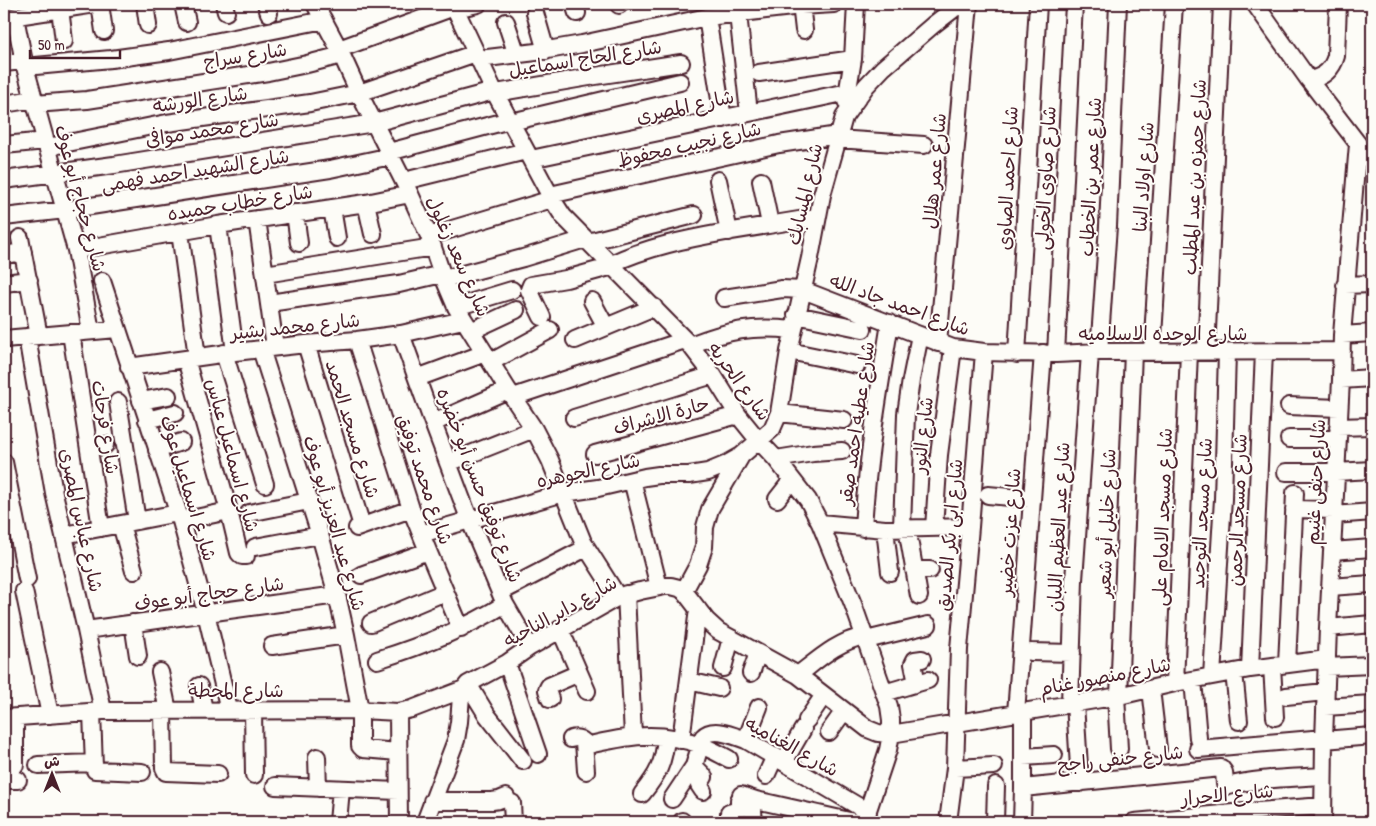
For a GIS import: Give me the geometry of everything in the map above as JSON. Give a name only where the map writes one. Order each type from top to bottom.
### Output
[{"type":"street","points":[[10,18],[96,4]]},
{"type":"street","points":[[100,4],[104,31]]},
{"type":"street","points":[[145,4],[148,25]]},
{"type":"street","points":[[183,4],[186,22]]},
{"type":"street","name":"شارع سعد زغلول","points":[[315,4],[407,187],[431,241],[443,277],[463,319],[534,429],[550,460],[574,523],[586,548],[622,596]]},
{"type":"street","name":"شارع سراج","points":[[4,104],[88,100],[268,72],[307,64],[454,7],[478,4]]},
{"type":"street","name":"شارع الورشه","points":[[4,145],[47,144],[168,123],[310,103],[359,92],[478,56],[517,54],[582,44],[708,17],[738,14],[776,6],[834,4]]},
{"type":"street","points":[[844,117],[853,59],[856,4]]},
{"type":"street","name":"شارع احمد الصاوى","points":[[1017,354],[1038,4]]},
{"type":"street","name":"شارع صاوى الخولى","points":[[1049,354],[1074,4]]},
{"type":"street","name":"شارع عمر بن الخطاب","points":[[1094,352],[1108,226],[1118,4]]},
{"type":"street","name":"شارع اولاد البنا","points":[[1152,352],[1174,4]]},
{"type":"street","name":"شارع حمزه بن عبد المطلب","points":[[1197,352],[1222,4]]},
{"type":"street","points":[[1255,4],[1309,80],[1372,162]]},
{"type":"street","points":[[1309,80],[1324,75],[1334,63],[1336,56],[1338,4]]},
{"type":"street","points":[[801,5],[804,30]]},
{"type":"street","name":"شارع المسابك","points":[[759,441],[772,429],[779,414],[794,323],[803,290],[822,194],[844,117],[866,86],[883,68],[958,5]]},
{"type":"street","name":"شارع عمر هلال","points":[[946,345],[958,5]]},
{"type":"street","name":"شارع الحريه","points":[[454,7],[510,121],[563,216],[687,342],[713,375],[738,416],[776,459],[808,500],[820,523],[853,604],[889,706],[891,734],[888,750],[866,817]]},
{"type":"street","points":[[60,9],[64,41]]},
{"type":"street","points":[[536,13],[546,50]]},
{"type":"street","points":[[738,14],[749,113]]},
{"type":"street","points":[[708,17],[723,119]]},
{"type":"street","name":"شارع حجاج أبو عوف","points":[[10,18],[56,173],[76,250],[91,331]]},
{"type":"street","points":[[4,63],[24,64],[111,59],[169,51],[324,20]]},
{"type":"street","points":[[506,22],[517,54]]},
{"type":"street","points":[[759,73],[853,59]]},
{"type":"street","name":"شارع الحاج اسماعيل","points":[[374,123],[495,92],[682,63]]},
{"type":"street","name":"شارع الشهيد احمد فهمى","points":[[4,217],[65,210],[330,169],[510,121],[680,82]]},
{"type":"street","name":"شارع المصرى","points":[[407,187],[529,155],[723,119],[848,92]]},
{"type":"street","name":"شارع محمد موافى","points":[[4,180],[374,123]]},
{"type":"street","points":[[838,137],[924,145]]},
{"type":"street","name":"شارع نجيب محفوظ","points":[[265,274],[431,241],[551,197],[779,144],[838,137]]},
{"type":"street","name":"شارع حنفى غنيم","points":[[1323,814],[1326,663],[1345,285],[1358,144]]},
{"type":"street","points":[[718,180],[729,232]]},
{"type":"street","points":[[761,181],[770,224]]},
{"type":"street","name":"شارع خطاب حميده","points":[[76,250],[218,225],[366,203],[407,187]]},
{"type":"street","points":[[366,203],[373,234]]},
{"type":"street","points":[[332,208],[337,238]]},
{"type":"street","points":[[295,213],[299,243]]},
{"type":"street","points":[[269,303],[443,277],[694,215]]},
{"type":"street","points":[[417,378],[488,357],[546,324],[529,290],[531,285],[566,279],[612,265],[624,258],[654,248],[679,242],[817,217]]},
{"type":"street","name":"شارع عبد العزيز أبو عوف","points":[[257,219],[269,303],[268,348],[346,635],[360,710],[360,747],[363,749],[398,752]]},
{"type":"street","points":[[218,225],[230,352],[265,484]]},
{"type":"street","name":"شارع اسماعيل عباس","points":[[180,232],[192,358],[238,553],[242,556],[250,551],[320,535]]},
{"type":"street","name":"شارع عباس المصرى","points":[[4,255],[21,245],[29,280],[33,336],[54,493],[86,630],[98,712],[94,764]]},
{"type":"street","points":[[4,283],[29,280]]},
{"type":"street","name":"شارع اسماعيل عوف","points":[[102,281],[179,517],[206,613],[230,710]]},
{"type":"street","points":[[1345,285],[1372,284]]},
{"type":"street","points":[[724,298],[782,289],[803,290]]},
{"type":"street","points":[[463,319],[512,290]]},
{"type":"street","name":"شارع احمد جاد الله","points":[[803,290],[946,345],[984,352]]},
{"type":"street","points":[[592,301],[606,327]]},
{"type":"street","points":[[575,340],[654,307]]},
{"type":"street","points":[[463,319],[516,310]]},
{"type":"street","name":"شارع محمد بشير","points":[[129,367],[230,352],[401,334],[463,319]]},
{"type":"street","points":[[433,423],[511,394],[714,335],[794,323],[863,329]]},
{"type":"street","name":"شارع عطيه احمد صقر","points":[[863,528],[872,434],[890,324]]},
{"type":"street","points":[[4,340],[117,329]]},
{"type":"street","name":"شارع فرحات","points":[[70,333],[101,528]]},
{"type":"street","name":"شارع توفيق حسن أبو خضره","points":[[401,334],[470,521],[503,598],[530,647]]},
{"type":"street","name":"شارع الوحده الاسلاميه","points":[[984,352],[1017,354],[1264,352],[1342,343],[1372,334]]},
{"type":"street","points":[[919,596],[922,570],[905,528],[906,414],[920,335]]},
{"type":"street","name":"شارع محمد توفيق","points":[[357,340],[412,509],[461,629]]},
{"type":"street","name":"شارع مسجد الحمد","points":[[306,344],[360,527],[412,509]]},
{"type":"street","name":"شارع النور","points":[[934,528],[946,345]]},
{"type":"street","points":[[789,351],[857,365]]},
{"type":"street","name":"شارع ابى بكر الصديق","points":[[948,822],[955,768],[959,649],[984,352]]},
{"type":"street","name":"شارع عبد العظيم اللبان","points":[[1072,704],[1074,580],[1094,352]]},
{"type":"street","name":"شارع خليل أبو شعير","points":[[1119,749],[1118,696],[1133,352]]},
{"type":"street","name":"شارع مسجد الامام على","points":[[1175,683],[1197,352]]},
{"type":"street","name":"شارع مسجد التوحيد","points":[[1212,676],[1223,499],[1227,352]]},
{"type":"street","name":"شارع مسجد الرحمن","points":[[1250,669],[1264,352]]},
{"type":"street","name":"شارع عزت خضير","points":[[1022,822],[1023,757],[1019,712],[1032,499],[1049,354]]},
{"type":"street","points":[[574,418],[713,375]]},
{"type":"street","points":[[1341,380],[1372,378]]},
{"type":"street","points":[[141,401],[168,396]]},
{"type":"street","points":[[118,402],[134,571]]},
{"type":"street","points":[[1289,406],[1340,408]]},
{"type":"street","points":[[147,420],[175,413]]},
{"type":"street","points":[[779,414],[844,420]]},
{"type":"street","name":"حارة الاشراف","points":[[595,454],[738,416]]},
{"type":"street","points":[[1289,439],[1338,433],[1372,426]]},
{"type":"street","points":[[448,463],[534,429]]},
{"type":"street","name":"شارع الجوهره","points":[[421,534],[564,493],[659,475],[689,475],[708,472],[741,456],[759,441]]},
{"type":"street","points":[[157,450],[181,442]]},
{"type":"street","points":[[89,449],[105,445]]},
{"type":"street","points":[[776,459],[813,453],[842,451]]},
{"type":"street","points":[[741,456],[710,509],[705,527],[704,547],[698,565],[684,591],[713,626],[798,675],[868,729],[878,733],[891,734]]},
{"type":"street","points":[[4,462],[50,716]]},
{"type":"street","points":[[1286,472],[1372,470]]},
{"type":"street","points":[[632,480],[659,587]]},
{"type":"street","points":[[777,499],[792,480]]},
{"type":"street","points":[[988,495],[1032,499]]},
{"type":"street","points":[[249,513],[310,501]]},
{"type":"street","points":[[1275,717],[1294,501],[1334,512],[1372,512]]},
{"type":"street","points":[[64,535],[129,522],[229,511]]},
{"type":"street","points":[[820,523],[884,529],[970,527]]},
{"type":"street","points":[[884,529],[890,572]]},
{"type":"street","points":[[377,660],[461,629],[503,598],[586,548]]},
{"type":"street","points":[[1332,551],[1372,548]]},
{"type":"street","points":[[362,574],[428,551]]},
{"type":"street","points":[[1330,587],[1372,584]]},
{"type":"street","name":"شارع داير الناحيه","points":[[466,686],[508,663],[560,629],[622,596],[671,586],[684,591]]},
{"type":"street","points":[[371,623],[445,592]]},
{"type":"street","name":"شارع حجاج أبو عوف","points":[[86,630],[336,595]]},
{"type":"street","points":[[622,596],[624,716],[633,736]]},
{"type":"street","points":[[642,794],[654,779],[661,766],[665,752],[674,739],[689,680],[698,610]]},
{"type":"street","points":[[133,623],[138,656]]},
{"type":"street","points":[[798,675],[836,646],[928,624]]},
{"type":"street","points":[[1328,628],[1372,624]]},
{"type":"street","points":[[560,629],[587,691]]},
{"type":"street","points":[[272,646],[346,635]]},
{"type":"street","points":[[723,668],[731,638]]},
{"type":"street","points":[[1030,652],[1072,653]]},
{"type":"street","points":[[751,673],[758,653]]},
{"type":"street","points":[[884,693],[922,681],[913,664],[916,660],[922,659]]},
{"type":"street","points":[[508,663],[538,754]]},
{"type":"street","name":"شارع منصور غنام","points":[[891,734],[1118,696],[1250,669],[1279,665],[1326,663],[1372,664]]},
{"type":"street","points":[[160,672],[165,711],[164,768],[166,772],[218,774]]},
{"type":"street","points":[[1234,672],[1239,721]]},
{"type":"street","points":[[550,699],[547,690],[549,686],[580,673]]},
{"type":"street","points":[[689,680],[719,688]]},
{"type":"street","points":[[1193,680],[1198,744],[1372,736]]},
{"type":"street","points":[[199,686],[204,710]]},
{"type":"street","points":[[425,822],[456,740],[461,696],[466,686],[514,756]]},
{"type":"street","name":"شارع المحطة","points":[[10,718],[98,712],[204,710],[360,710],[398,712],[421,706],[466,686]]},
{"type":"street","points":[[1151,689],[1158,749]]},
{"type":"street","points":[[766,776],[824,695]]},
{"type":"street","points":[[1286,696],[1372,704]]},
{"type":"street","points":[[1072,704],[1080,782]]},
{"type":"street","points":[[746,740],[759,707]]},
{"type":"street","points":[[253,710],[254,775]]},
{"type":"street","points":[[829,732],[844,711]]},
{"type":"street","points":[[398,712],[399,822]]},
{"type":"street","points":[[10,718],[12,775]]},
{"type":"street","name":"شارع الغناميه","points":[[701,745],[703,737],[711,732],[733,735],[746,740],[779,759],[866,817]]},
{"type":"street","points":[[586,770],[578,742],[633,736],[656,735],[701,745],[729,759]]},
{"type":"street","points":[[672,799],[694,766],[701,745]]},
{"type":"street","points":[[1023,757],[1054,755]]},
{"type":"street","points":[[317,757],[318,788]]},
{"type":"street","points":[[38,765],[94,764],[94,769],[97,771],[142,772]]},
{"type":"street","points":[[694,766],[704,777],[699,785],[704,791]]},
{"type":"street","points":[[955,768],[994,766]]},
{"type":"street","name":"شارع حنفى راجح","points":[[1023,788],[1221,768],[1224,772],[1225,784],[1227,786],[1274,779],[1323,776]]},
{"type":"street","points":[[275,786],[398,791]]},
{"type":"street","points":[[995,822],[996,786]]},
{"type":"street","points":[[338,822],[340,789]]},
{"type":"street","points":[[746,797],[754,822]]},
{"type":"street","points":[[729,814],[739,810],[739,800],[746,797],[793,816],[854,822]]},
{"type":"street","points":[[432,801],[492,802],[509,800],[513,822]]},
{"type":"street","name":"شارع الاحرار","points":[[1134,822],[1323,814]]}]
